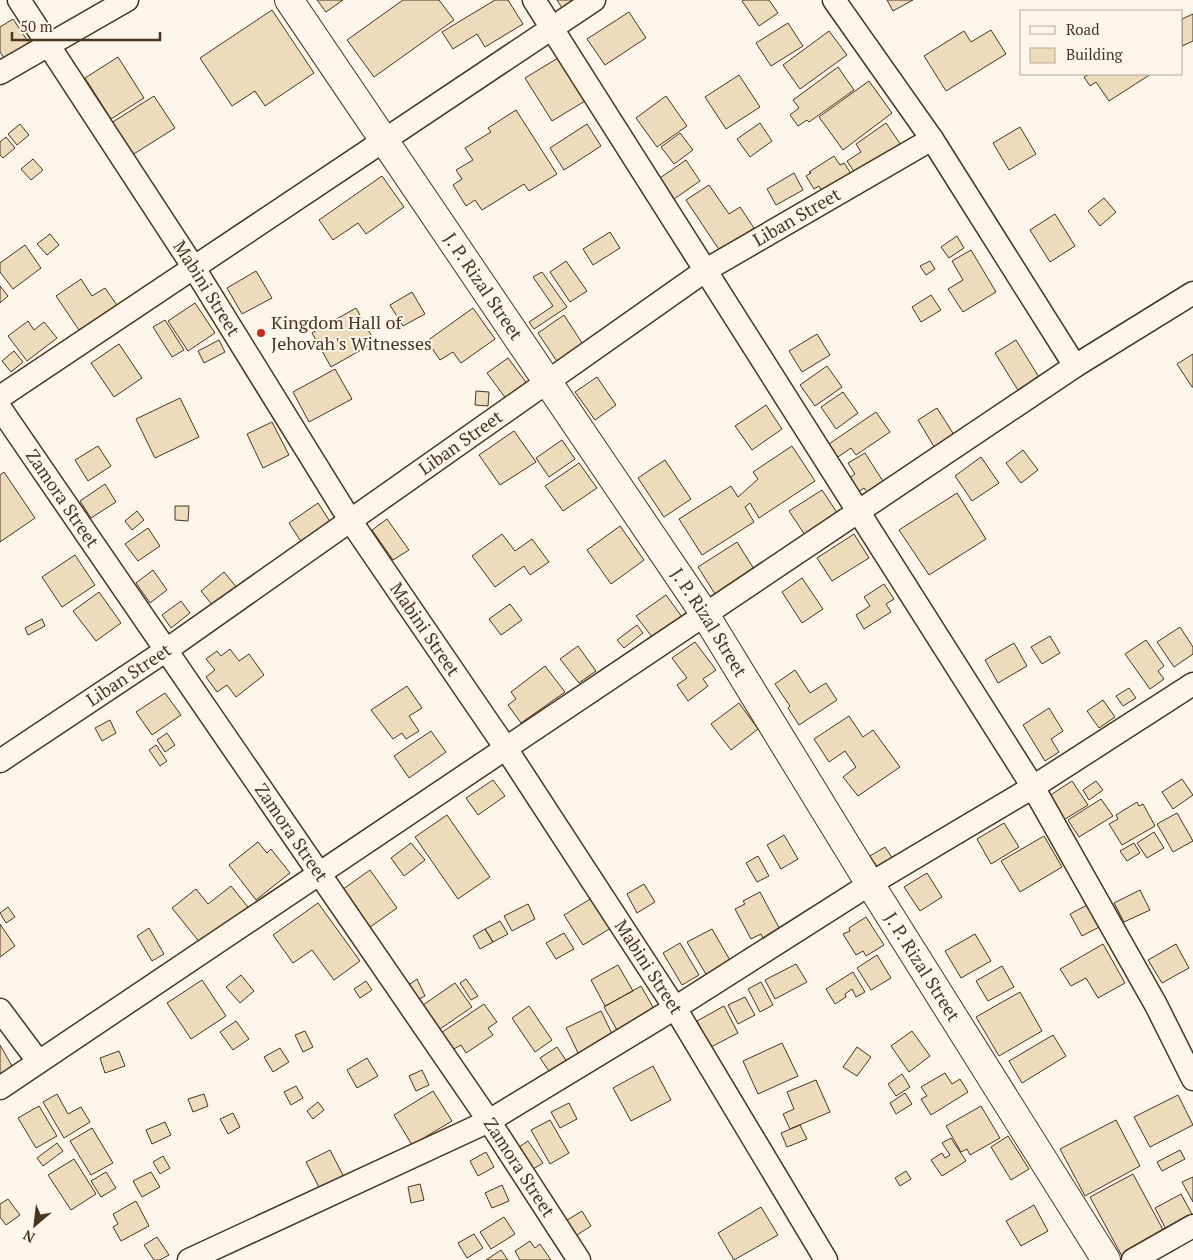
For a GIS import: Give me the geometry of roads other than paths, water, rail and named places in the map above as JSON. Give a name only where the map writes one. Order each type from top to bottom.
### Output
[{"type":"main road","name":"J. P. Rizal Street","points":[[289,0],[704,614],[870,884],[1106,1260]]},
{"type":"street","name":"Mabini Street","points":[[19,0],[194,268],[350,520],[505,747],[675,1008],[826,1260]]},
{"type":"street","points":[[0,73],[126,0]]},
{"type":"street","points":[[534,0],[1033,788],[1156,1006],[1193,1079]]},
{"type":"street","points":[[0,397],[385,142],[551,27],[594,0]]},
{"type":"street","points":[[834,0],[932,139],[1075,366]]},
{"type":"street","name":"Liban Street","points":[[0,761],[165,651],[706,270],[932,139]]},
{"type":"street","points":[[0,1088],[857,511],[1075,366],[1193,293]]},
{"type":"street","name":"Zamora Street","points":[[0,408],[165,651],[320,872],[489,1120],[579,1260]]},
{"type":"street","points":[[189,1260],[489,1120],[675,1008],[870,884],[1033,788],[1193,684]]},
{"type":"street","points":[[0,1010],[38,1061]]},
{"type":"street","points":[[1133,1260],[1193,1226]]},
{"type":"place","name":"Kingdom Hall of Jehovah's Witnesses","points":[[261,333]]}]
